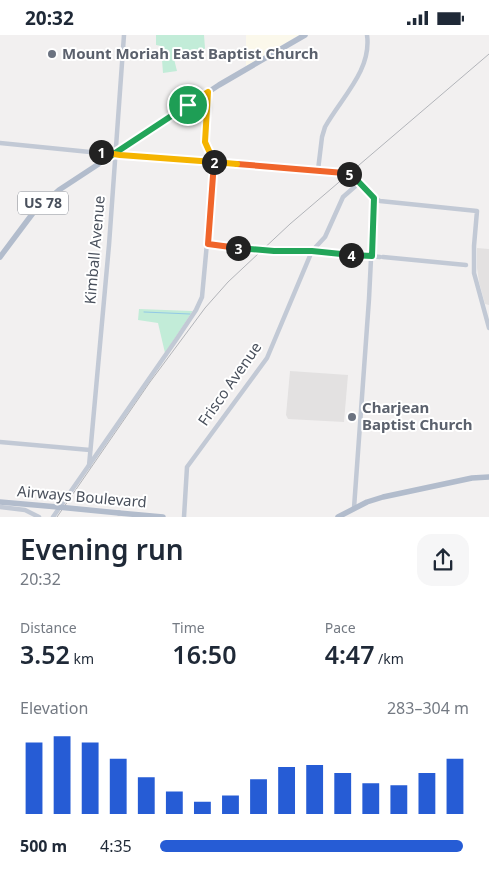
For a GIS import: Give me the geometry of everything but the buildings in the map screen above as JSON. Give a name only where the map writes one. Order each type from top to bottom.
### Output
[{"type":"main road","name":"US 78","points":[[0,257],[26,220],[44,202],[208,92],[305,35]]},
{"type":"main road","points":[[102,153],[103,161]]},
{"type":"main road","points":[[338,517],[354,508],[383,497],[472,478],[489,477]]},
{"type":"main road","name":"Airways Boulevard","points":[[0,502],[163,517]]},
{"type":"street","name":"Kimball Avenue","points":[[89,466],[124,35]]},
{"type":"street","points":[[318,171],[325,127],[364,63],[368,44],[367,35]]},
{"type":"street","points":[[53,517],[196,311],[202,297],[214,162],[205,142],[208,92]]},
{"type":"street","points":[[102,153],[111,151],[116,142]]},
{"type":"street","points":[[0,143],[348,174],[374,198],[384,202],[477,211],[474,265],[489,328]]},
{"type":"street","name":"Frisco Avenue","points":[[184,517],[187,467],[267,358],[312,251],[324,237],[343,197],[359,183]]},
{"type":"street","points":[[354,508],[372,256],[374,198]]},
{"type":"street","points":[[208,244],[270,251],[312,251],[466,265]]},
{"type":"street","points":[[0,442],[90,450]]},
{"type":"street","name":"Airways Boulevard","points":[[0,507],[25,510],[39,517]]},
{"type":"shaded area","points":[[246,35],[299,35],[246,66]]},
{"type":"shaded area","points":[[477,248],[489,249],[489,305],[485,304],[479,282]]},
{"type":"shaded area","points":[[290,371],[348,375],[344,422],[288,419],[286,415]]},
{"type":"green space","points":[[156,35],[204,35],[205,48],[201,55],[174,59],[177,71],[163,73],[161,46],[156,45]]},
{"type":"green space","points":[[139,309],[192,312],[165,353],[158,323],[138,320]]},
{"type":"waterway","points":[[144,312],[190,314]]},
{"type":"railway","points":[[57,517],[150,382],[205,308],[228,282],[290,224],[489,54]]},
{"type":"place","name":"Mount Moriah East Baptist Church","points":[[52,54]]},
{"type":"place","name":"Charjean Baptist Church","points":[[352,417]]},
{"type":"route","points":[[188,105],[115,154],[103,161],[104,157],[100,152],[115,154],[120,155],[214,162],[208,244],[270,251],[289,249],[372,256],[374,198],[369,195],[354,177],[344,173],[214,162],[206,148],[204,137],[208,92],[188,105]]}]
